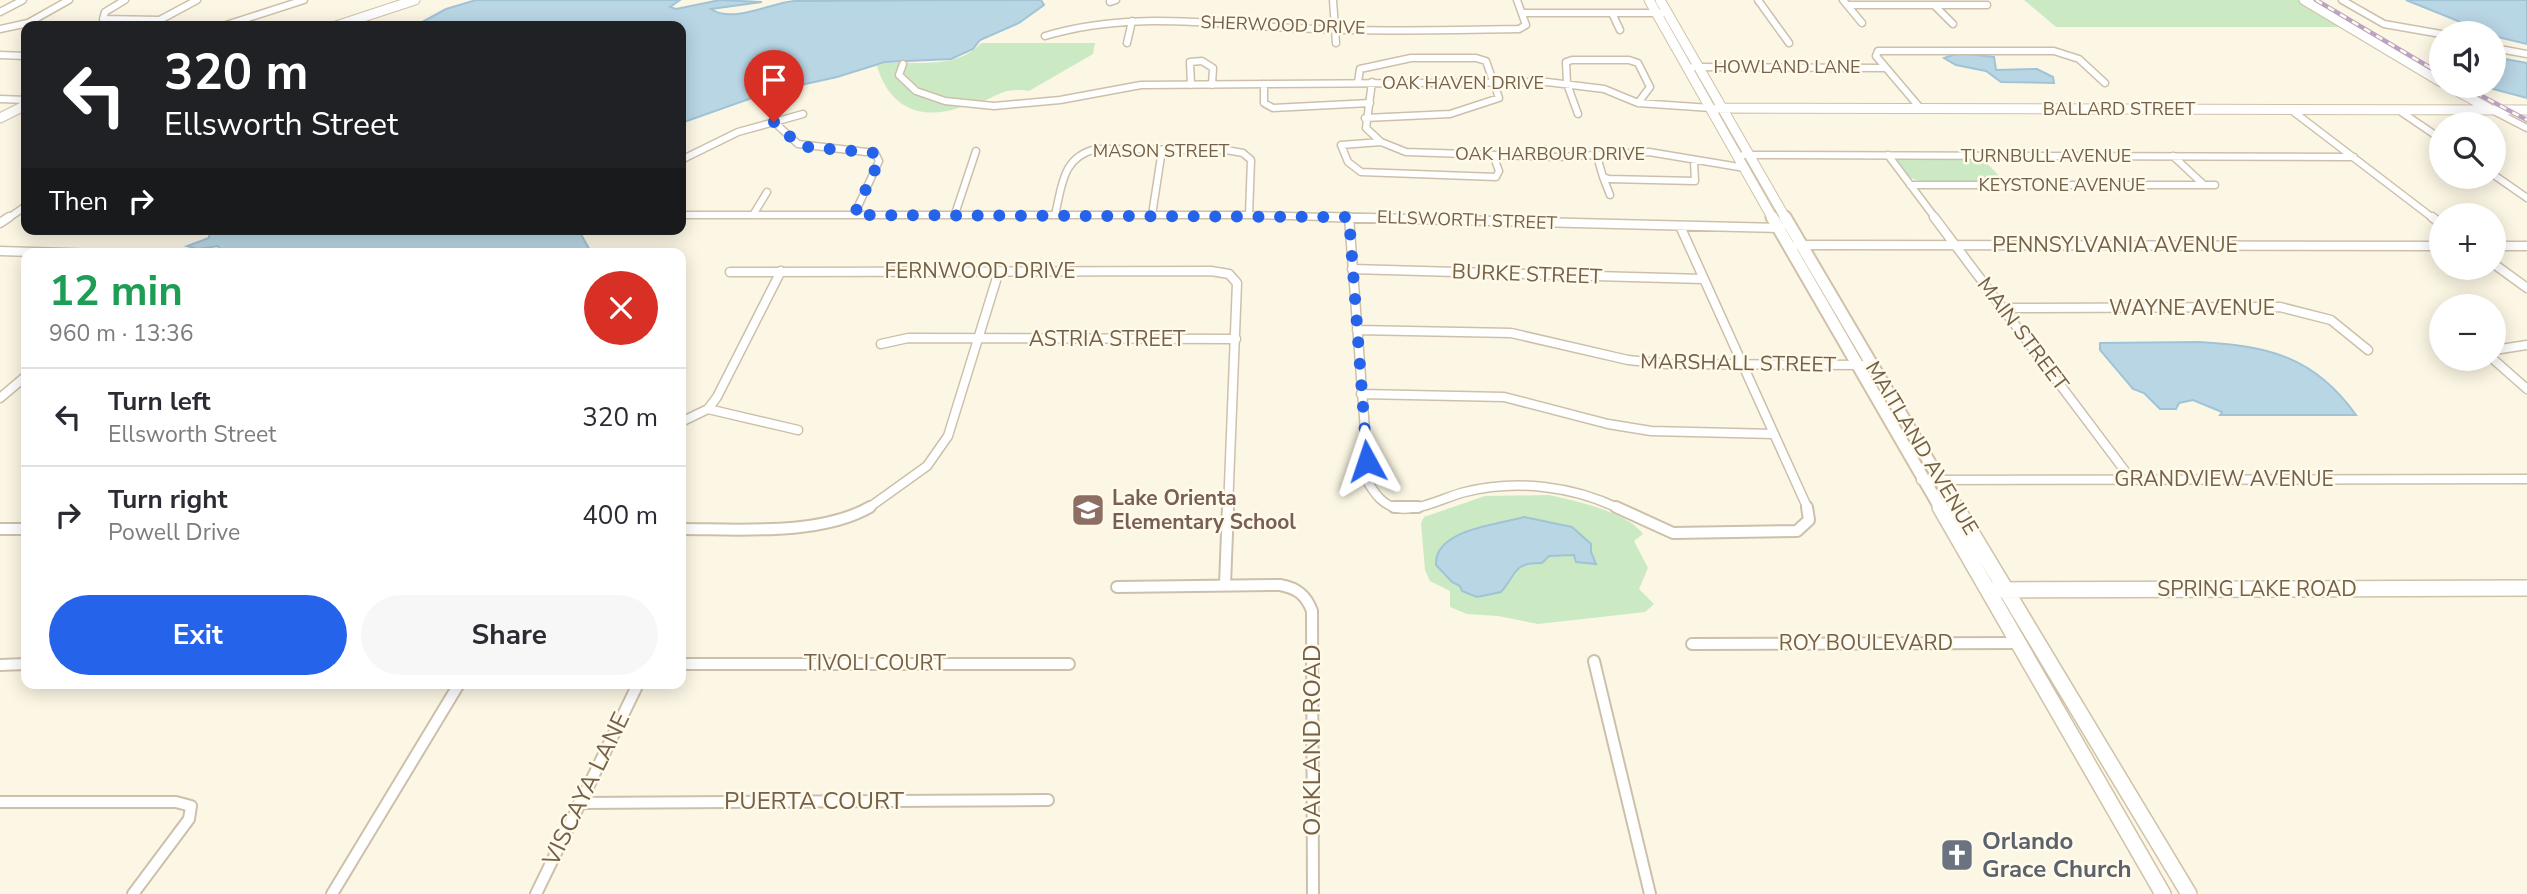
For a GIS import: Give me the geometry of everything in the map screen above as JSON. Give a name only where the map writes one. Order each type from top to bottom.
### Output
[{"type":"main road","points":[[351,21],[415,0]]},
{"type":"main road","name":"MAITLAND AVENUE","points":[[1649,0],[1738,155]]},
{"type":"main road","name":"MAITLAND AVENUE","points":[[1660,0],[1939,480],[2009,590],[2189,894]]},
{"type":"main road","points":[[2470,98],[2490,109]]},
{"type":"main road","name":"BALLARD STREET","points":[[1723,108],[2527,110]]},
{"type":"main road","name":"MAITLAND AVENUE","points":[[1745,168],[1921,480],[2020,643],[2166,894]]},
{"type":"main road","name":"SPRING LAKE ROAD","points":[[1988,590],[2527,588]]},
{"type":"main road","points":[[2166,894],[2177,874]]},
{"type":"street","points":[[0,12],[23,0]]},
{"type":"street","points":[[32,21],[69,0]]},
{"type":"street","points":[[125,0],[105,12],[103,19],[158,20],[197,0]]},
{"type":"street","points":[[239,21],[304,0]]},
{"type":"street","points":[[1333,0],[1336,43]]},
{"type":"street","points":[[1517,0],[1522,13],[1667,13]]},
{"type":"street","points":[[1758,0],[1789,43]]},
{"type":"street","points":[[2304,0],[2429,75]]},
{"type":"street","points":[[2342,0],[2384,24],[2429,32]]},
{"type":"street","points":[[1845,3],[1987,5]]},
{"type":"street","points":[[1845,3],[1862,23]]},
{"type":"street","points":[[1935,5],[1953,24]]},
{"type":"street","name":"SHERWOOD DRIVE","points":[[1045,36],[1091,22],[1132,21],[1335,28],[1523,27],[1526,25],[1522,13]]},
{"type":"street","points":[[1612,13],[1620,30]]},
{"type":"street","points":[[1127,43],[1132,21]]},
{"type":"street","points":[[0,29],[21,24]]},
{"type":"street","points":[[1676,48],[1688,48]]},
{"type":"street","points":[[2506,50],[2527,54]]},
{"type":"street","points":[[1921,109],[1876,56],[1878,51],[2054,51],[2079,59],[2105,83]]},
{"type":"street","points":[[0,55],[21,56]]},
{"type":"street","points":[[1358,82],[1360,69],[1367,66],[1424,58],[1486,61],[1499,98],[1481,107],[1433,118],[1365,118]]},
{"type":"street","points":[[1578,114],[1567,84],[1566,62],[1629,60],[1638,63],[1650,87],[1638,103]]},
{"type":"street","points":[[1191,85],[1190,62],[1202,61],[1213,68],[1212,85]]},
{"type":"street","name":"OAK HAVEN DRIVE","points":[[903,64],[899,75],[916,91],[964,104],[1021,105],[1125,86],[1371,82],[1567,84],[1604,89],[1638,103],[1711,108]]},
{"type":"street","name":"HOWLAND LANE","points":[[1687,67],[1886,68]]},
{"type":"street","points":[[1371,82],[1366,128],[1381,142]]},
{"type":"street","points":[[1264,85],[1264,103],[1273,108],[1370,103]]},
{"type":"street","points":[[0,99],[21,101]]},
{"type":"street","points":[[0,118],[21,105]]},
{"type":"street","name":"BALLARD STREET","points":[[1711,108],[1723,108]]},
{"type":"street","points":[[2290,109],[2429,215]]},
{"type":"street","points":[[2397,109],[2429,131]]},
{"type":"street","points":[[2490,109],[2527,128]]},
{"type":"street","points":[[686,157],[722,138],[803,114]]},
{"type":"street","points":[[774,122],[798,144],[875,153],[879,161],[854,215]]},
{"type":"street","points":[[1381,142],[1341,145],[1351,168],[1361,172],[1496,177],[1499,171],[1493,155]]},
{"type":"street","name":"OAK HARBOUR DRIVE","points":[[1381,142],[1406,152],[1558,157],[1649,152],[1745,168]]},
{"type":"street","name":"MASON STREET","points":[[1055,215],[1069,161],[1079,152],[1096,149],[1243,153],[1251,160],[1249,215]]},
{"type":"street","points":[[1152,215],[1162,150]]},
{"type":"street","points":[[955,214],[976,151]]},
{"type":"street","points":[[1596,153],[1610,195]]},
{"type":"street","name":"TURNBULL AVENUE","points":[[1738,155],[2354,157]]},
{"type":"street","name":"MAITLAND AVENUE","points":[[1738,155],[1745,168]]},
{"type":"street","name":"MAIN STREET","points":[[1888,155],[2132,479]]},
{"type":"street","points":[[2173,156],[2204,185]]},
{"type":"street","points":[[1603,177],[1695,181],[1693,161]]},
{"type":"street","points":[[2506,183],[2527,198]]},
{"type":"street","name":"KEYSTONE AVENUE","points":[[1910,185],[2215,184]]},
{"type":"street","points":[[752,215],[767,191]]},
{"type":"street","points":[[0,223],[21,209]]},
{"type":"street","name":"ELLSWORTH STREET","points":[[686,215],[1249,215],[1792,228]]},
{"type":"street","points":[[1349,217],[1369,484],[1373,493],[1384,501],[1407,509],[1422,508],[1470,491],[1523,486],[1580,494],[1612,505],[1657,530],[1673,533],[1786,533],[1809,520],[1808,509],[1680,226]]},
{"type":"street","name":"PENNSYLVANIA AVENUE","points":[[1788,245],[2429,246]]},
{"type":"street","points":[[2506,246],[2527,246]]},
{"type":"street","points":[[0,251],[21,252]]},
{"type":"street","name":"BURKE STREET","points":[[1352,269],[1703,279]]},
{"type":"street","points":[[686,420],[708,409],[781,271]]},
{"type":"street","points":[[686,529],[802,526],[851,516],[882,500],[927,466],[948,436],[999,271]]},
{"type":"street","name":"FERNWOOD DRIVE","points":[[730,272],[1211,271],[1229,274],[1237,283],[1236,339]]},
{"type":"street","points":[[2506,273],[2527,288]]},
{"type":"street","name":"WAYNE AVENUE","points":[[2003,308],[2280,307],[2332,320],[2368,350]]},
{"type":"street","name":"MARSHALL STREET","points":[[1357,330],[1498,332],[1544,338],[1628,360],[1871,365]]},
{"type":"street","name":"ASTRIA STREET","points":[[881,344],[908,338],[1236,339]]},
{"type":"street","points":[[1118,587],[1225,585],[1236,339]]},
{"type":"street","points":[[2506,348],[2527,345]]},
{"type":"street","points":[[2506,370],[2527,389]]},
{"type":"street","points":[[0,398],[21,380]]},
{"type":"street","points":[[1361,394],[1504,397],[1608,424],[1651,431],[1774,435]]},
{"type":"street","points":[[708,409],[798,430]]},
{"type":"street","name":"GRANDVIEW AVENUE","points":[[1921,480],[2527,480]]},
{"type":"street","points":[[0,529],[21,529]]},
{"type":"street","name":"OAKLAND ROAD","points":[[1225,585],[1280,585],[1300,590],[1312,611],[1313,894]]},
{"type":"street","name":"ROY BOULEVARD","points":[[1692,644],[2041,644]]},
{"type":"street","points":[[1594,661],[1650,894]]},
{"type":"street","name":"TIVOLI COURT","points":[[686,663],[1069,664]]},
{"type":"street","points":[[0,664],[21,664]]},
{"type":"street","points":[[332,894],[456,689]]},
{"type":"street","name":"VISCAYA LANE","points":[[536,894],[636,689]]},
{"type":"street","points":[[2073,736],[2096,736]]},
{"type":"street","name":"PUERTA COURT","points":[[579,803],[1048,800]]},
{"type":"street","points":[[0,802],[176,802],[191,806],[192,813],[133,894]]},
{"type":"green space","points":[[2024,0],[2307,0],[2346,27],[2056,27]]},
{"type":"green space","points":[[981,43],[1095,43],[1093,54],[1029,91],[1010,90],[980,102],[963,103],[944,99],[925,91],[902,75],[907,63],[956,59]]},
{"type":"green space","points":[[900,63],[895,76],[912,92],[964,106],[935,113],[921,112],[899,102],[890,93],[877,66]]},
{"type":"green space","points":[[1981,157],[2005,182],[1920,181],[1908,177],[1896,161],[1897,158]]},
{"type":"green space","points":[[1548,495],[1599,508],[1625,519],[1643,534],[1634,541],[1648,568],[1639,589],[1654,604],[1645,612],[1538,624],[1498,616],[1467,614],[1450,607],[1450,591],[1430,581],[1425,570],[1421,523],[1424,517],[1485,496]],"holes":[[[1533,519],[1572,527],[1590,547],[1594,558],[1577,560],[1574,555],[1556,554],[1542,563],[1525,565],[1516,571],[1501,592],[1477,597],[1452,582],[1436,565],[1439,553],[1447,543],[1473,529]]]},
{"type":"water","points":[[476,0],[680,0],[670,7],[676,9],[720,0],[762,2],[711,9],[730,14],[741,14],[794,1],[1041,0],[1044,5],[1019,23],[980,40],[973,49],[951,59],[885,62],[837,77],[769,92],[686,121],[686,21],[424,21],[446,9]]},
{"type":"water","points":[[2406,0],[2527,0],[2527,44],[2506,39],[2506,21],[2458,21]]},
{"type":"water","points":[[1959,53],[1994,57],[1996,70],[2037,69],[2053,77],[2054,83],[2001,82],[1986,71],[1956,65],[1944,58]]},
{"type":"water","points":[[2506,59],[2527,63],[2527,98],[2506,92]]},
{"type":"water","points":[[209,235],[581,235],[589,248],[187,246],[209,238]]},
{"type":"water","points":[[2199,342],[2247,347],[2288,358],[2323,379],[2356,415],[2220,415],[2222,412],[2193,400],[2179,403],[2176,409],[2160,409],[2144,393],[2133,389],[2100,350],[2100,343]]},
{"type":"water","points":[[1524,517],[1572,527],[1591,544],[1596,564],[1576,562],[1574,555],[1549,556],[1542,563],[1525,565],[1516,571],[1501,592],[1477,597],[1462,591],[1460,586],[1452,582],[1436,565],[1438,553],[1445,543],[1456,536]]},
{"type":"railway","points":[[2316,0],[2429,67]]},
{"type":"railway","points":[[2486,98],[2527,120]]},
{"type":"place","name":"Lake Orienta Elementary School","points":[[1088,510]]},
{"type":"place","name":"Orlando Grace Church","points":[[1957,855]]},
{"type":"route","points":[[774,122],[798,144],[821,149],[870,150],[879,157],[854,215],[1349,217],[1367,461]]}]
